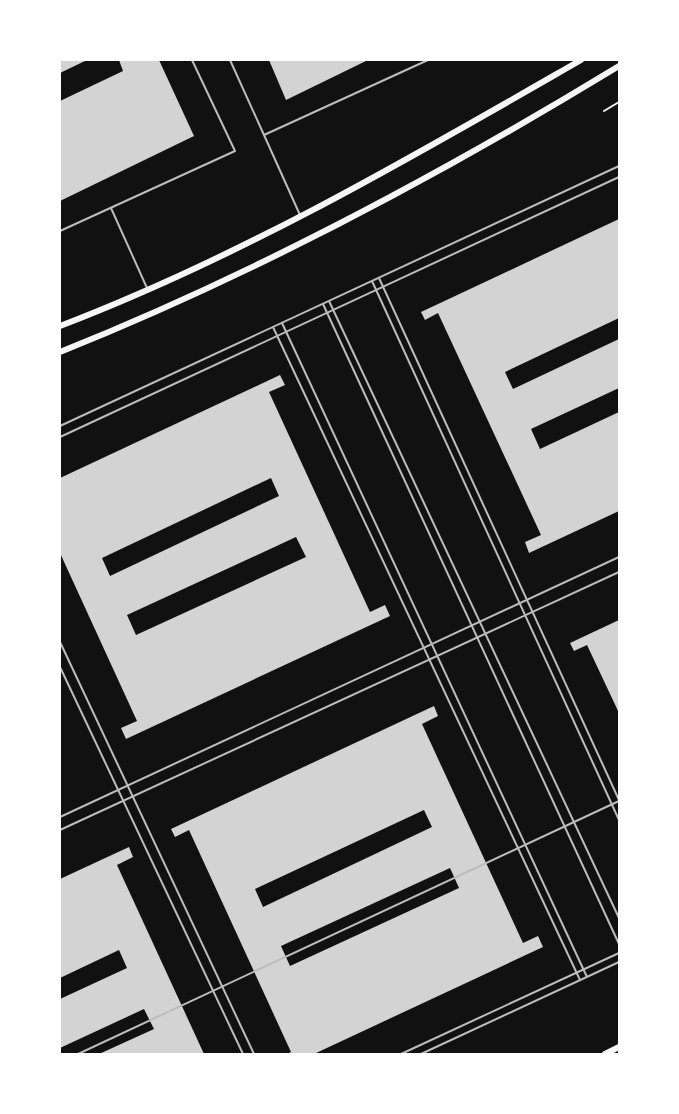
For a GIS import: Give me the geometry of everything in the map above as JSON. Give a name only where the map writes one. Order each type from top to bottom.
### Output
[{"type":"main road","points":[[60,326],[148,290],[301,217],[419,153],[581,60]]},
{"type":"main road","points":[[60,352],[180,302],[312,238],[447,168],[619,66]]},
{"type":"main road","points":[[605,1054],[619,1047]]},
{"type":"lane","points":[[60,231],[235,151],[192,60]]},
{"type":"lane","points":[[230,60],[301,217]]},
{"type":"lane","points":[[264,135],[428,60]]},
{"type":"lane","points":[[60,426],[619,166]]},
{"type":"lane","points":[[60,437],[619,178]]},
{"type":"lane","points":[[111,208],[148,290]]},
{"type":"lane","points":[[78,1054],[619,801],[379,278]]},
{"type":"lane","points":[[372,281],[619,820]]},
{"type":"lane","points":[[329,301],[619,918]]},
{"type":"lane","points":[[323,304],[619,944]]},
{"type":"lane","points":[[282,323],[587,977]]},
{"type":"lane","points":[[273,327],[580,980]]},
{"type":"lane","points":[[60,817],[619,558]]},
{"type":"lane","points":[[60,830],[619,572]]},
{"type":"lane","points":[[60,642],[254,1054]]},
{"type":"lane","points":[[60,666],[243,1054]]},
{"type":"lane","points":[[401,1054],[619,953]]},
{"type":"lane","points":[[421,1054],[619,962]]},
{"type":"path","points":[[604,111],[619,102]]},
{"type":"building","points":[[60,60],[87,60],[60,73]]},
{"type":"building","points":[[119,60],[159,60],[194,136],[60,201],[60,101],[123,71]]},
{"type":"building","points":[[269,60],[368,60],[286,100]]},
{"type":"building","points":[[619,219],[619,318],[505,372],[513,389],[619,339],[619,388],[531,429],[540,449],[619,412],[619,511],[529,553],[525,542],[541,535],[438,313],[425,320],[421,312]]},
{"type":"building","points":[[280,375],[285,385],[269,392],[370,612],[385,605],[390,616],[126,739],[121,728],[137,721],[60,553],[60,478]],"holes":[[[271,478],[279,496],[110,576],[102,558]],[[296,537],[306,557],[136,635],[127,615]]]},
{"type":"building","points":[[619,620],[619,713],[587,645],[574,651],[570,643]]},
{"type":"building","points":[[434,706],[438,716],[422,724],[523,943],[538,936],[543,947],[314,1054],[287,1054],[291,1052],[189,830],[175,837],[171,829]],"holes":[[[424,810],[432,827],[263,907],[255,889]],[[450,868],[459,888],[290,966],[281,946]]]},
{"type":"building","points":[[129,847],[133,857],[117,865],[204,1054],[99,1054],[154,1029],[144,1009],[60,1048],[60,999],[127,968],[119,950],[60,978],[60,879]]}]
